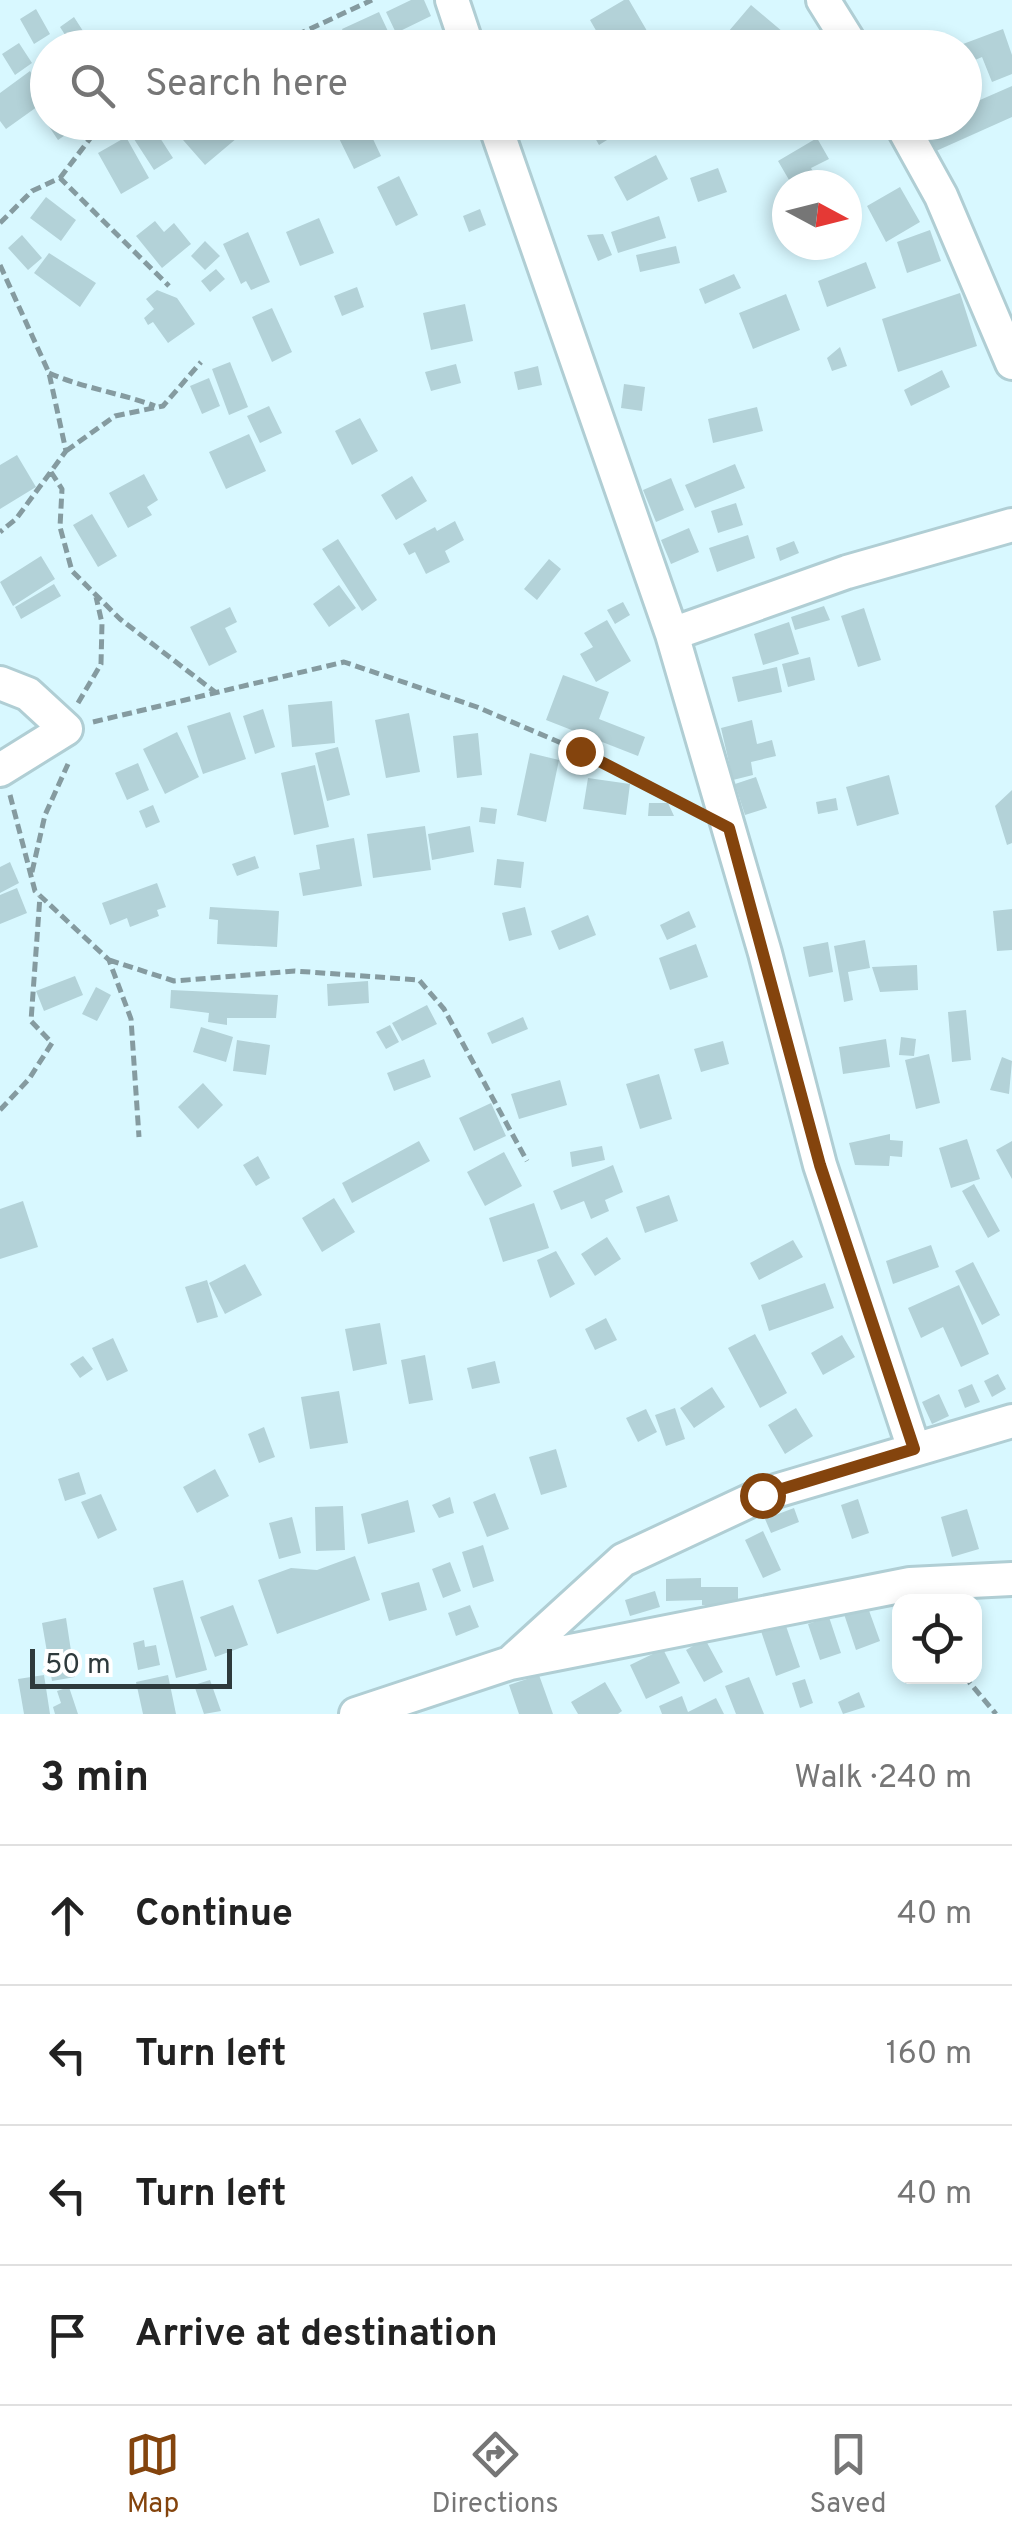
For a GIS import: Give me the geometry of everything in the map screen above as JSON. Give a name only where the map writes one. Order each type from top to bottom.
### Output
[{"type":"street","points":[[452,0],[462,30]]},
{"type":"street","points":[[823,0],[842,30]]},
{"type":"street","points":[[500,140],[672,634],[820,1165],[914,1449]]},
{"type":"street","points":[[910,140],[941,196],[1012,364]]},
{"type":"street","points":[[672,634],[847,572],[1012,526]]},
{"type":"street","points":[[0,683],[28,694],[79,734],[1,769]]},
{"type":"street","points":[[510,1662],[624,1560],[762,1495],[1012,1421]]},
{"type":"street","points":[[356,1714],[510,1662],[910,1584],[1012,1579]]},
{"type":"path","points":[[308,30],[372,0]]},
{"type":"path","points":[[0,223],[32,191],[60,178],[89,140]]},
{"type":"path","points":[[60,178],[169,286]]},
{"type":"path","points":[[0,265],[49,372],[66,451]]},
{"type":"path","points":[[0,532],[16,520],[66,451],[115,416],[163,406],[201,362]]},
{"type":"path","points":[[49,372],[76,384],[110,390],[158,406]]},
{"type":"path","points":[[51,472],[62,488],[60,527],[72,571],[120,619],[216,693]]},
{"type":"path","points":[[31,875],[46,816],[79,734],[79,697],[101,664],[102,623],[95,594]]},
{"type":"path","points":[[79,734],[216,693],[344,662],[477,707],[546,736],[729,828]]},
{"type":"path","points":[[1,769],[35,891],[109,960],[174,981],[295,971],[419,980],[444,1009],[527,1161]]},
{"type":"path","points":[[0,1110],[29,1079],[52,1044],[31,1021],[40,896]]},
{"type":"path","points":[[109,960],[131,1019],[140,1137]]},
{"type":"path","points":[[971,1684],[996,1714]]},
{"type":"building","points":[[411,0],[424,0],[431,16],[395,30],[386,12]]},
{"type":"building","points":[[629,0],[646,30],[596,30],[590,20]]},
{"type":"building","points":[[751,5],[781,30],[730,30]]},
{"type":"building","points":[[36,9],[48,30],[30,30],[30,37],[20,19]]},
{"type":"building","points":[[379,12],[387,30],[342,30]]},
{"type":"building","points":[[74,17],[82,30],[62,30],[60,27]]},
{"type":"building","points":[[1003,29],[1012,55],[1012,74],[992,82],[982,57],[982,37]]},
{"type":"building","points":[[19,43],[30,64],[15,75],[2,54]]},
{"type":"building","points":[[30,71],[30,112],[6,129],[0,121],[0,93]]},
{"type":"building","points":[[1012,86],[1012,117],[982,130],[982,99]]},
{"type":"building","points":[[128,140],[149,178],[121,194],[98,153]]},
{"type":"building","points":[[135,140],[161,140],[173,158],[154,170]]},
{"type":"building","points":[[183,140],[235,140],[205,165]]},
{"type":"building","points":[[340,140],[373,140],[381,156],[354,169]]},
{"type":"building","points":[[814,140],[818,140],[829,159],[812,170],[783,170],[778,161]]},
{"type":"building","points":[[931,140],[961,140],[936,151]]},
{"type":"building","points":[[656,155],[668,179],[627,201],[614,177]]},
{"type":"building","points":[[718,168],[727,192],[698,202],[690,178]]},
{"type":"building","points":[[399,176],[418,215],[396,226],[377,187]]},
{"type":"building","points":[[900,187],[920,222],[886,242],[867,206]]},
{"type":"building","points":[[46,197],[76,220],[61,241],[30,218]]},
{"type":"building","points":[[480,209],[486,225],[469,232],[463,216]]},
{"type":"building","points":[[659,216],[666,238],[618,253],[611,232]]},
{"type":"building","points":[[319,218],[334,253],[300,266],[286,232]]},
{"type":"building","points":[[155,221],[164,232],[174,223],[191,244],[162,268],[136,236]]},
{"type":"building","points":[[930,230],[941,261],[907,273],[897,242]]},
{"type":"building","points":[[248,232],[270,282],[251,290],[246,281],[241,284],[223,244]]},
{"type":"building","points":[[603,234],[612,255],[598,261],[587,235]]},
{"type":"building","points":[[22,235],[42,258],[28,270],[8,248]]},
{"type":"building","points":[[205,241],[220,256],[205,270],[191,256]]},
{"type":"building","points":[[676,246],[680,263],[640,272],[636,255]]},
{"type":"building","points":[[49,253],[96,283],[80,307],[34,273]]},
{"type":"building","points":[[866,262],[876,288],[827,307],[818,281]]},
{"type":"building","points":[[216,269],[225,279],[210,292],[201,281]]},
{"type":"building","points":[[734,274],[741,288],[705,304],[699,289]]},
{"type":"building","points":[[357,287],[364,307],[342,316],[334,296]]},
{"type":"building","points":[[157,290],[177,298],[195,324],[168,343],[153,322],[148,325],[144,318],[154,309],[146,299]]},
{"type":"building","points":[[960,293],[977,346],[898,372],[882,319]]},
{"type":"building","points":[[786,294],[800,330],[753,349],[739,313]]},
{"type":"building","points":[[465,304],[473,341],[431,350],[423,313]]},
{"type":"building","points":[[272,308],[292,352],[272,362],[252,317]]},
{"type":"building","points":[[840,347],[847,366],[832,371],[827,358]]},
{"type":"building","points":[[230,362],[248,407],[229,415],[212,369]]},
{"type":"building","points":[[456,364],[461,383],[431,391],[425,372]]},
{"type":"building","points":[[538,366],[542,385],[518,390],[514,372]]},
{"type":"building","points":[[942,370],[950,387],[911,406],[904,390]]},
{"type":"building","points":[[209,378],[220,406],[202,414],[190,386]]},
{"type":"building","points":[[624,384],[645,387],[642,411],[621,408]]},
{"type":"building","points":[[269,406],[282,433],[260,443],[247,416]]},
{"type":"building","points":[[757,407],[763,431],[713,443],[708,419]]},
{"type":"building","points":[[360,418],[378,451],[352,465],[335,431]]},
{"type":"building","points":[[249,434],[266,471],[226,489],[209,452]]},
{"type":"building","points":[[17,455],[36,487],[0,509],[0,465]]},
{"type":"building","points":[[735,464],[745,488],[695,508],[685,485]]},
{"type":"building","points":[[144,474],[158,500],[147,507],[152,515],[128,528],[109,493]]},
{"type":"building","points":[[412,476],[427,501],[396,520],[381,495]]},
{"type":"building","points":[[671,478],[684,510],[656,522],[643,490]]},
{"type":"building","points":[[736,503],[743,525],[718,533],[711,511]]},
{"type":"building","points":[[92,514],[117,556],[98,567],[73,525]]},
{"type":"building","points":[[455,521],[464,540],[445,551],[450,562],[426,574],[415,552],[409,555],[403,544]]},
{"type":"building","points":[[689,528],[699,552],[671,564],[661,540]]},
{"type":"building","points":[[748,535],[755,558],[717,572],[709,548]]},
{"type":"building","points":[[338,539],[377,600],[362,611],[322,549]]},
{"type":"building","points":[[794,541],[799,553],[780,561],[776,548]]},
{"type":"building","points":[[41,556],[55,579],[13,606],[0,582]]},
{"type":"building","points":[[549,559],[561,569],[537,600],[524,589]]},
{"type":"building","points":[[54,584],[61,596],[21,619],[15,607]]},
{"type":"building","points":[[339,585],[356,608],[329,627],[313,604]]},
{"type":"building","points":[[623,602],[630,615],[615,624],[607,610]]},
{"type":"building","points":[[824,606],[830,620],[795,630],[791,617]]},
{"type":"building","points":[[230,607],[237,622],[225,628],[237,652],[209,666],[190,627]]},
{"type":"building","points":[[864,608],[881,660],[858,667],[841,616]]},
{"type":"building","points":[[607,620],[631,661],[596,682],[580,654],[593,647],[584,633]]},
{"type":"building","points":[[789,622],[799,654],[763,665],[754,634]]},
{"type":"building","points":[[810,657],[815,680],[788,687],[782,664]]},
{"type":"building","points":[[777,667],[782,692],[738,702],[732,677]]},
{"type":"building","points":[[563,675],[609,692],[599,719],[645,737],[638,756],[546,720]]},
{"type":"building","points":[[332,701],[335,743],[292,747],[288,705]]},
{"type":"building","points":[[263,709],[275,747],[255,754],[243,716]]},
{"type":"building","points":[[230,712],[246,759],[203,774],[187,726]]},
{"type":"building","points":[[409,713],[420,772],[386,778],[375,720]]},
{"type":"building","points":[[752,720],[757,744],[772,740],[776,756],[751,762],[753,775],[733,780],[721,728]]},
{"type":"building","points":[[177,732],[199,777],[165,794],[143,749]]},
{"type":"building","points":[[478,733],[482,775],[457,778],[453,736]]},
{"type":"building","points":[[338,747],[350,795],[327,801],[315,753]]},
{"type":"building","points":[[530,753],[559,760],[546,822],[517,815]]},
{"type":"building","points":[[138,763],[149,790],[127,800],[115,773]]},
{"type":"building","points":[[315,765],[329,827],[294,835],[281,773]]},
{"type":"building","points":[[889,775],[899,814],[857,826],[846,787]]},
{"type":"building","points":[[756,777],[767,808],[745,815],[735,784]]},
{"type":"building","points":[[588,778],[630,784],[626,815],[583,809]]},
{"type":"building","points":[[1012,790],[1012,843],[1007,845],[995,806]]},
{"type":"building","points":[[836,798],[838,810],[818,814],[816,802]]},
{"type":"building","points":[[649,803],[668,803],[674,816],[648,816]]},
{"type":"building","points":[[153,805],[160,822],[146,828],[139,811]]},
{"type":"building","points":[[481,807],[497,809],[495,824],[479,822]]},
{"type":"building","points":[[425,826],[431,870],[373,878],[367,834]]},
{"type":"building","points":[[470,826],[474,852],[432,860],[428,834]]},
{"type":"building","points":[[354,838],[362,886],[303,896],[299,873],[320,869],[316,845]]},
{"type":"building","points":[[255,856],[259,868],[237,876],[232,864]]},
{"type":"building","points":[[497,859],[524,862],[521,888],[494,885]]},
{"type":"building","points":[[10,862],[19,883],[0,893],[0,867]]},
{"type":"building","points":[[157,883],[166,907],[157,910],[159,916],[130,927],[127,918],[110,925],[102,903]]},
{"type":"building","points":[[17,888],[27,913],[0,924],[0,895]]},
{"type":"building","points":[[210,907],[279,911],[277,947],[217,944],[218,920],[209,919]]},
{"type":"building","points":[[525,907],[532,935],[509,941],[502,913]]},
{"type":"building","points":[[1012,909],[1012,950],[997,951],[993,911]]},
{"type":"building","points":[[689,911],[696,927],[667,940],[660,925]]},
{"type":"building","points":[[588,915],[596,935],[559,950],[551,931]]},
{"type":"building","points":[[865,940],[870,968],[848,972],[853,1000],[844,1002],[834,946]]},
{"type":"building","points":[[828,942],[833,972],[809,977],[803,947]]},
{"type":"building","points":[[696,944],[708,977],[670,990],[659,958]]},
{"type":"building","points":[[917,965],[918,990],[880,992],[872,967]]},
{"type":"building","points":[[75,976],[83,995],[44,1011],[36,991]]},
{"type":"building","points":[[368,981],[369,1003],[328,1006],[327,984]]},
{"type":"building","points":[[96,987],[111,995],[97,1021],[82,1014]]},
{"type":"building","points":[[171,990],[278,995],[276,1018],[227,1018],[227,1025],[208,1022],[209,1013],[170,1008]]},
{"type":"building","points":[[427,1005],[437,1024],[402,1041],[392,1023]]},
{"type":"building","points":[[966,1010],[971,1060],[952,1062],[948,1012]]},
{"type":"building","points":[[523,1017],[528,1029],[492,1044],[487,1033]]},
{"type":"building","points":[[390,1025],[399,1042],[386,1049],[376,1032]]},
{"type":"building","points":[[201,1027],[233,1037],[226,1062],[193,1052]]},
{"type":"building","points":[[901,1037],[916,1039],[914,1056],[899,1055]]},
{"type":"building","points":[[886,1039],[890,1067],[843,1074],[839,1047]]},
{"type":"building","points":[[237,1040],[270,1045],[266,1075],[233,1071]]},
{"type":"building","points":[[723,1041],[729,1064],[701,1072],[694,1049]]},
{"type":"building","points":[[929,1054],[940,1103],[916,1109],[905,1060]]},
{"type":"building","points":[[1002,1057],[1012,1061],[1009,1094],[990,1090]]},
{"type":"building","points":[[424,1059],[431,1077],[394,1091],[387,1073]]},
{"type":"building","points":[[659,1074],[672,1119],[640,1129],[626,1084]]},
{"type":"building","points":[[560,1080],[567,1105],[519,1119],[511,1094]]},
{"type":"building","points":[[203,1083],[223,1105],[198,1129],[178,1107]]},
{"type":"building","points":[[491,1103],[506,1136],[474,1151],[459,1118]]},
{"type":"building","points":[[890,1134],[890,1140],[903,1141],[902,1157],[890,1156],[889,1166],[855,1165],[849,1143]]},
{"type":"building","points":[[967,1139],[980,1179],[951,1188],[939,1148]]},
{"type":"building","points":[[419,1141],[430,1161],[352,1203],[342,1183]]},
{"type":"building","points":[[1012,1141],[1012,1179],[996,1150]]},
{"type":"building","points":[[602,1146],[605,1160],[572,1167],[570,1152]]},
{"type":"building","points":[[504,1152],[522,1186],[485,1206],[467,1172]]},
{"type":"building","points":[[258,1156],[270,1178],[256,1186],[243,1165]]},
{"type":"building","points":[[613,1165],[623,1192],[605,1200],[609,1211],[591,1219],[584,1201],[561,1210],[553,1191]]},
{"type":"building","points":[[974,1184],[1000,1231],[988,1238],[962,1191]]},
{"type":"building","points":[[669,1195],[678,1221],[645,1233],[636,1207]]},
{"type":"building","points":[[334,1198],[355,1232],[322,1252],[302,1218]]},
{"type":"building","points":[[23,1201],[38,1247],[0,1259],[0,1209]]},
{"type":"building","points":[[534,1203],[549,1248],[503,1262],[489,1218]]},
{"type":"building","points":[[607,1237],[621,1259],[595,1276],[581,1254]]},
{"type":"building","points":[[793,1240],[803,1257],[759,1280],[750,1263]]},
{"type":"building","points":[[931,1245],[939,1267],[893,1284],[886,1261]]},
{"type":"building","points":[[556,1251],[575,1284],[550,1298],[537,1260]]},
{"type":"building","points":[[973,1262],[1000,1315],[982,1325],[955,1271]]},
{"type":"building","points":[[245,1264],[262,1295],[225,1314],[209,1283]]},
{"type":"building","points":[[207,1280],[218,1317],[197,1323],[185,1287]]},
{"type":"building","points":[[825,1283],[834,1308],[769,1331],[761,1305]]},
{"type":"building","points":[[959,1285],[989,1354],[961,1367],[943,1327],[921,1338],[908,1308]]},
{"type":"building","points":[[606,1318],[617,1340],[595,1350],[585,1329]]},
{"type":"building","points":[[380,1323],[387,1364],[353,1371],[345,1329]]},
{"type":"building","points":[[755,1334],[787,1393],[760,1408],[728,1348]]},
{"type":"building","points":[[842,1335],[855,1357],[823,1375],[811,1353]]},
{"type":"building","points":[[113,1338],[128,1371],[107,1381],[92,1348]]},
{"type":"building","points":[[425,1355],[433,1400],[409,1404],[401,1360]]},
{"type":"building","points":[[83,1356],[93,1369],[80,1378],[70,1364]]},
{"type":"building","points":[[495,1361],[500,1383],[472,1389],[467,1368]]},
{"type":"building","points":[[998,1374],[1006,1389],[992,1397],[984,1381]]},
{"type":"building","points":[[972,1384],[980,1402],[965,1408],[958,1390]]},
{"type":"building","points":[[712,1387],[725,1407],[694,1428],[680,1408]]},
{"type":"building","points":[[339,1391],[348,1443],[310,1449],[301,1397]]},
{"type":"building","points":[[939,1394],[949,1416],[932,1424],[922,1402]]},
{"type":"building","points":[[675,1408],[685,1439],[666,1446],[655,1415]]},
{"type":"building","points":[[796,1408],[813,1436],[785,1454],[768,1425]]},
{"type":"building","points":[[646,1409],[657,1432],[638,1442],[626,1418]]},
{"type":"building","points":[[264,1427],[275,1457],[259,1463],[248,1434]]},
{"type":"building","points":[[556,1449],[567,1487],[541,1495],[529,1457]]},
{"type":"building","points":[[215,1469],[229,1496],[197,1513],[183,1487]]},
{"type":"building","points":[[79,1472],[86,1494],[65,1501],[58,1479]]},
{"type":"building","points":[[495,1493],[509,1529],[487,1537],[473,1502]]},
{"type":"building","points":[[101,1494],[117,1530],[98,1539],[81,1502]]},
{"type":"building","points":[[450,1497],[454,1513],[439,1518],[432,1505]]},
{"type":"building","points":[[858,1499],[869,1533],[852,1539],[841,1505]]},
{"type":"building","points":[[408,1500],[415,1532],[368,1544],[361,1514]]},
{"type":"building","points":[[343,1506],[345,1550],[316,1551],[315,1507]]},
{"type":"building","points":[[794,1508],[799,1522],[771,1533],[765,1519]]},
{"type":"building","points":[[967,1509],[979,1549],[952,1557],[941,1517]]},
{"type":"building","points":[[292,1517],[301,1553],[279,1559],[269,1523]]},
{"type":"building","points":[[763,1531],[781,1570],[763,1578],[745,1540]]},
{"type":"building","points":[[483,1545],[494,1581],[473,1588],[462,1552]]},
{"type":"building","points":[[355,1556],[370,1600],[277,1634],[258,1580],[291,1568],[317,1570]]},
{"type":"building","points":[[450,1562],[461,1591],[443,1598],[432,1569]]},
{"type":"building","points":[[701,1578],[701,1587],[738,1587],[738,1605],[666,1601],[666,1579]]},
{"type":"building","points":[[183,1580],[207,1670],[176,1678],[153,1588]]},
{"type":"building","points":[[419,1582],[427,1610],[389,1621],[381,1593]]},
{"type":"building","points":[[655,1591],[660,1607],[630,1616],[625,1600]]},
{"type":"building","points":[[233,1605],[248,1645],[215,1657],[200,1617]]},
{"type":"building","points":[[470,1605],[479,1627],[456,1636],[448,1613]]},
{"type":"building","points":[[867,1605],[880,1641],[856,1650],[844,1614]]},
{"type":"building","points":[[829,1617],[841,1653],[820,1660],[808,1624]]},
{"type":"building","points":[[66,1618],[75,1677],[52,1681],[42,1623]]},
{"type":"building","points":[[785,1623],[800,1667],[776,1676],[761,1631]]},
{"type":"building","points":[[705,1639],[723,1672],[704,1682],[686,1650]]},
{"type":"building","points":[[144,1640],[145,1647],[156,1645],[160,1665],[138,1670],[133,1643]]},
{"type":"building","points":[[663,1649],[680,1683],[646,1699],[630,1665]]},
{"type":"building","points":[[44,1675],[50,1714],[24,1714],[18,1679]]},
{"type":"building","points":[[168,1675],[176,1714],[143,1714],[136,1682]]},
{"type":"building","points":[[539,1675],[553,1714],[519,1714],[509,1685]]},
{"type":"building","points":[[749,1677],[764,1714],[736,1714],[725,1686]]},
{"type":"building","points":[[805,1679],[813,1703],[800,1708],[792,1683]]},
{"type":"building","points":[[210,1680],[221,1711],[204,1714],[194,1685]]},
{"type":"building","points":[[605,1682],[622,1711],[578,1714],[571,1702]]},
{"type":"building","points":[[69,1687],[78,1714],[55,1714],[53,1707],[61,1703],[57,1691]]},
{"type":"building","points":[[859,1692],[865,1707],[843,1714],[838,1702]]},
{"type":"building","points":[[682,1696],[688,1712],[716,1698],[724,1714],[662,1714],[659,1706]]},
{"type":"route","points":[[580,751],[729,828],[820,1165],[914,1449],[762,1495]]}]
